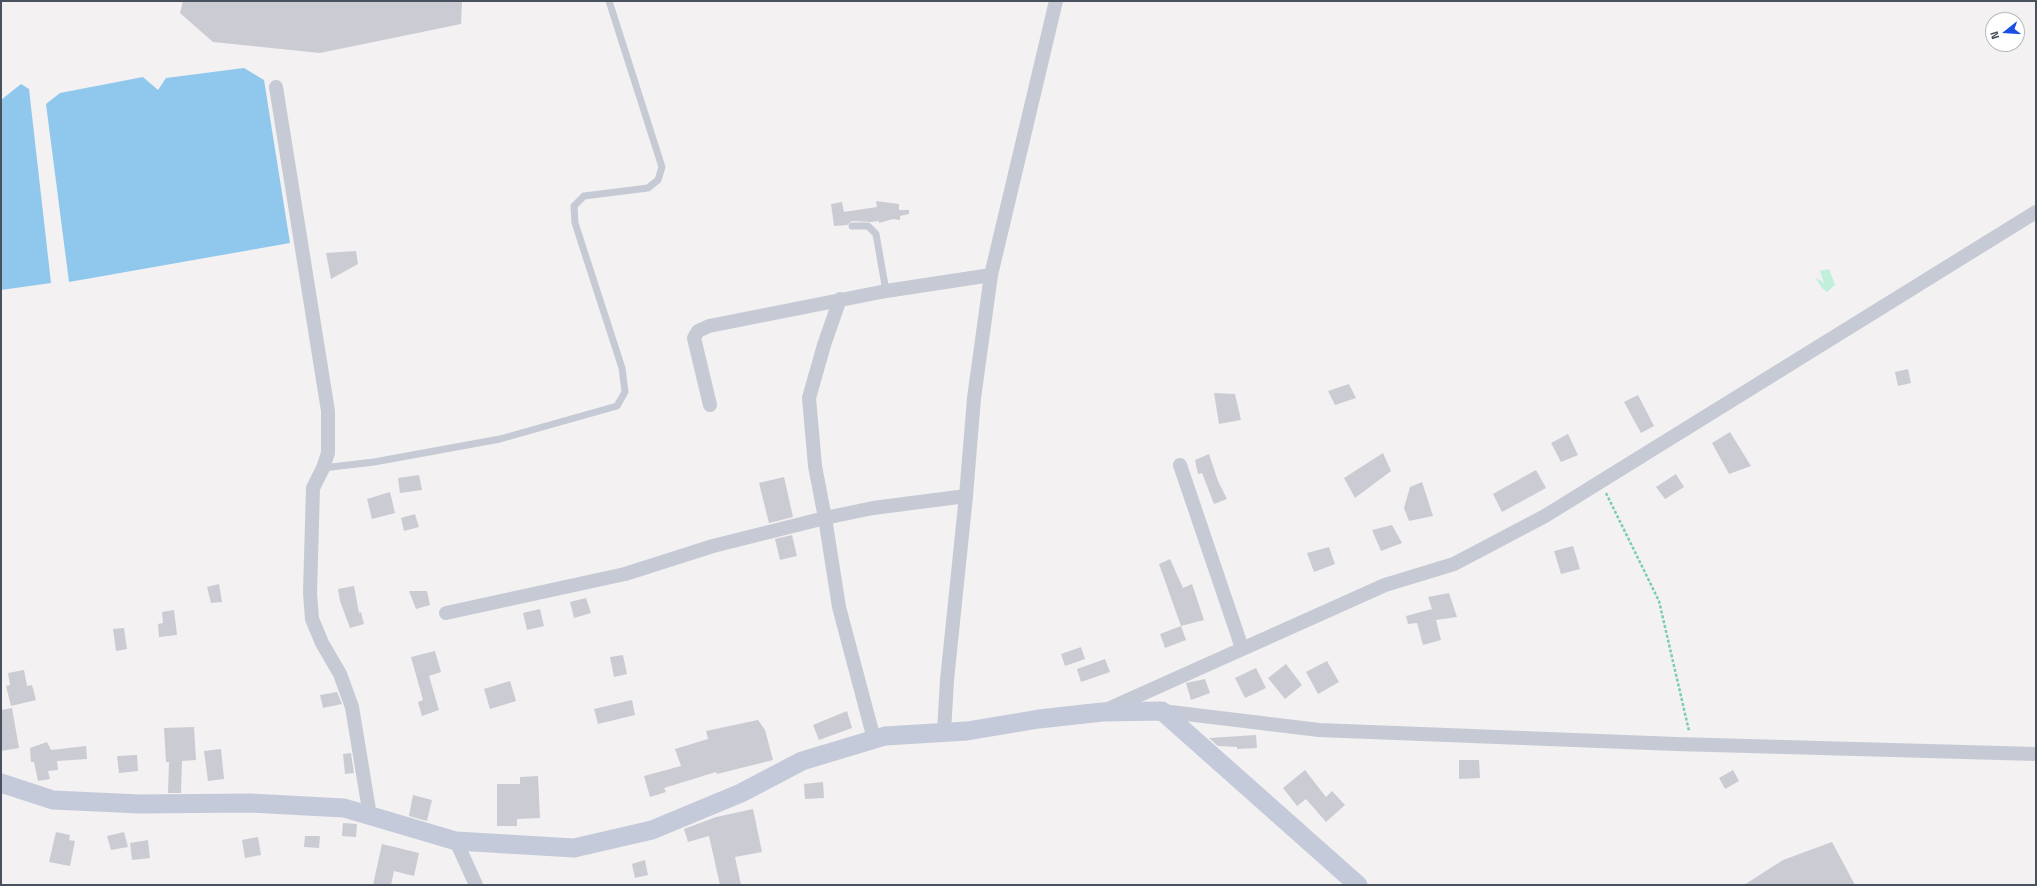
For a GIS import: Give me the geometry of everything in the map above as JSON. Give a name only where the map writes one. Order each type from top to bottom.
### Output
[{"type":"street","points":[[944,732],[947,680],[966,496],[974,398],[991,275],[1056,1]]},
{"type":"street","points":[[276,87],[328,411],[328,453],[323,468],[313,488],[310,593],[312,618],[322,643],[340,674],[352,707],[370,816]]},
{"type":"street","points":[[1102,712],[1385,585],[1454,564],[1545,516],[2036,212]]},
{"type":"street","points":[[710,405],[694,338],[698,331],[708,326],[886,290],[991,275]]},
{"type":"street","points":[[840,299],[824,345],[809,398],[815,466],[839,608],[874,739]]},
{"type":"street","points":[[1180,465],[1242,648]]},
{"type":"street","points":[[446,613],[625,574],[713,546],[825,518],[873,508],[966,496]]},
{"type":"street","points":[[1,783],[53,800],[140,804],[250,803],[344,808],[456,841],[574,848],[652,830],[741,793],[802,761],[885,736],[967,731],[1039,719],[1102,712],[1162,712],[1319,730],[1692,745],[2036,754]]},
{"type":"street","points":[[1162,712],[1358,885]]},
{"type":"street","points":[[456,841],[476,885]]},
{"type":"lane","points":[[323,468],[374,462],[500,439],[617,406],[625,392],[622,368],[575,223],[574,206],[584,196],[648,188],[658,180],[662,167],[609,1]]},
{"type":"lane","points":[[852,226],[868,226],[876,234],[886,290]]},
{"type":"path","points":[[1600,482],[1659,601],[1692,745]]},
{"type":"green space","points":[[1829,269],[1835,285],[1827,292],[1822,288],[1815,277],[1824,283],[1820,271]]},
{"type":"water","points":[[244,68],[264,80],[290,243],[69,282],[46,104],[60,93],[143,77],[158,90],[166,78]]},
{"type":"water","points":[[21,84],[29,89],[51,283],[1,290],[1,100]]},
{"type":"building","points":[[183,1],[462,1],[461,24],[320,53],[213,42],[180,13]]},
{"type":"building","points":[[876,201],[899,204],[899,210],[909,210],[909,214],[900,216],[900,220],[893,219],[879,223],[879,221],[852,221],[847,225],[834,226],[831,204],[842,202],[844,212],[877,207]]},
{"type":"building","points":[[356,251],[358,264],[331,279],[326,253]]},
{"type":"building","points":[[1908,369],[1911,383],[1898,386],[1895,372]]},
{"type":"building","points":[[1349,384],[1356,398],[1335,405],[1328,391]]},
{"type":"building","points":[[1214,393],[1235,394],[1241,420],[1219,424]]},
{"type":"building","points":[[1638,395],[1654,426],[1641,433],[1624,402]]},
{"type":"building","points":[[1730,432],[1751,466],[1729,474],[1712,443]]},
{"type":"building","points":[[1568,434],[1578,455],[1561,462],[1551,443]]},
{"type":"building","points":[[1383,453],[1391,471],[1355,498],[1344,478]]},
{"type":"building","points":[[1209,454],[1218,481],[1227,499],[1214,504],[1202,473],[1198,474],[1195,460]]},
{"type":"building","points":[[1536,470],[1546,488],[1502,512],[1493,494]]},
{"type":"building","points":[[1676,474],[1684,487],[1665,499],[1656,487]]},
{"type":"building","points":[[419,475],[422,490],[400,493],[398,478]]},
{"type":"building","points":[[784,477],[793,517],[769,523],[759,483]]},
{"type":"building","points":[[1422,482],[1433,516],[1409,521],[1404,508],[1410,487]]},
{"type":"building","points":[[390,492],[395,513],[372,519],[367,499]]},
{"type":"building","points":[[415,514],[419,527],[404,531],[401,518]]},
{"type":"building","points":[[1392,525],[1402,543],[1381,551],[1372,530]]},
{"type":"building","points":[[792,535],[797,556],[780,560],[775,539]]},
{"type":"building","points":[[1573,546],[1580,569],[1561,574],[1554,551]]},
{"type":"building","points":[[1329,547],[1335,564],[1314,572],[1307,553]]},
{"type":"building","points":[[1170,559],[1183,588],[1192,584],[1204,620],[1181,626],[1159,564]]},
{"type":"building","points":[[219,584],[222,602],[211,603],[207,587]]},
{"type":"building","points":[[354,586],[359,613],[361,612],[364,624],[350,628],[340,601],[338,589]]},
{"type":"building","points":[[409,591],[427,591],[430,605],[416,609]]},
{"type":"building","points":[[1449,593],[1457,617],[1436,620],[1441,640],[1423,645],[1417,623],[1408,624],[1406,616],[1432,609],[1428,597]]},
{"type":"building","points":[[586,598],[591,613],[574,618],[570,602]]},
{"type":"building","points":[[540,609],[544,626],[527,630],[523,613]]},
{"type":"building","points":[[174,610],[177,635],[159,637],[158,624],[163,623],[162,612]]},
{"type":"building","points":[[1181,626],[1186,640],[1165,648],[1160,634]]},
{"type":"building","points":[[124,628],[127,649],[116,651],[113,629]]},
{"type":"building","points":[[1081,647],[1085,659],[1065,666],[1061,654]]},
{"type":"building","points":[[435,651],[441,672],[429,676],[439,710],[422,716],[418,702],[423,700],[411,657]]},
{"type":"building","points":[[623,655],[627,674],[614,677],[610,657]]},
{"type":"building","points":[[1105,659],[1110,672],[1081,682],[1077,669]]},
{"type":"building","points":[[1327,661],[1339,682],[1318,694],[1306,672]]},
{"type":"building","points":[[1286,664],[1302,685],[1285,699],[1268,678]]},
{"type":"building","points":[[1256,668],[1266,688],[1245,698],[1235,678]]},
{"type":"building","points":[[24,670],[27,686],[32,685],[36,700],[11,706],[6,686],[10,685],[8,673]]},
{"type":"building","points":[[1205,679],[1210,693],[1191,700],[1186,683]]},
{"type":"building","points":[[510,681],[516,701],[490,709],[484,689]]},
{"type":"building","points":[[337,692],[342,704],[323,708],[320,695]]},
{"type":"building","points":[[632,700],[635,715],[598,724],[594,709]]},
{"type":"building","points":[[12,708],[19,748],[1,751],[1,710]]},
{"type":"building","points":[[847,711],[852,728],[819,740],[813,725]]},
{"type":"building","points":[[758,720],[765,730],[773,760],[717,774],[716,772],[664,788],[666,792],[650,797],[644,776],[681,766],[675,749],[708,739],[706,731]]},
{"type":"building","points":[[194,727],[196,760],[182,761],[181,793],[168,793],[169,762],[166,762],[164,728]]},
{"type":"building","points":[[1256,735],[1257,748],[1237,749],[1237,747],[1218,746],[1209,738]]},
{"type":"building","points":[[47,742],[51,750],[86,746],[87,759],[57,761],[58,770],[48,771],[50,779],[38,781],[34,762],[31,762],[30,748]]},
{"type":"building","points":[[221,749],[224,779],[208,781],[204,751]]},
{"type":"building","points":[[351,753],[354,773],[345,774],[343,754]]},
{"type":"building","points":[[137,755],[138,771],[119,773],[117,756]]},
{"type":"building","points":[[1459,760],[1479,760],[1480,778],[1459,779]]},
{"type":"building","points":[[1305,770],[1326,797],[1332,791],[1345,805],[1326,822],[1306,799],[1297,806],[1283,788]]},
{"type":"building","points":[[1733,770],[1739,781],[1725,789],[1719,778]]},
{"type":"building","points":[[538,776],[540,818],[517,819],[517,826],[497,826],[497,784],[520,784],[520,777]]},
{"type":"building","points":[[823,782],[824,798],[805,799],[804,784]]},
{"type":"building","points":[[413,795],[432,800],[427,821],[409,816]]},
{"type":"building","points":[[753,809],[762,852],[735,857],[741,885],[720,885],[709,836],[688,842],[684,829],[716,817]]},
{"type":"building","points":[[343,823],[357,824],[356,837],[342,836]]},
{"type":"building","points":[[56,832],[70,835],[69,840],[75,841],[70,866],[49,862]]},
{"type":"building","points":[[124,832],[128,847],[111,850],[107,836]]},
{"type":"building","points":[[305,836],[320,836],[319,848],[304,847]]},
{"type":"building","points":[[258,837],[261,855],[245,858],[242,840]]},
{"type":"building","points":[[148,840],[150,858],[132,860],[130,843]]},
{"type":"building","points":[[1832,842],[1855,885],[1744,885],[1783,860]]},
{"type":"building","points":[[382,844],[419,853],[414,876],[394,871],[391,885],[373,885]]},
{"type":"building","points":[[645,860],[648,875],[635,878],[632,864]]}]
